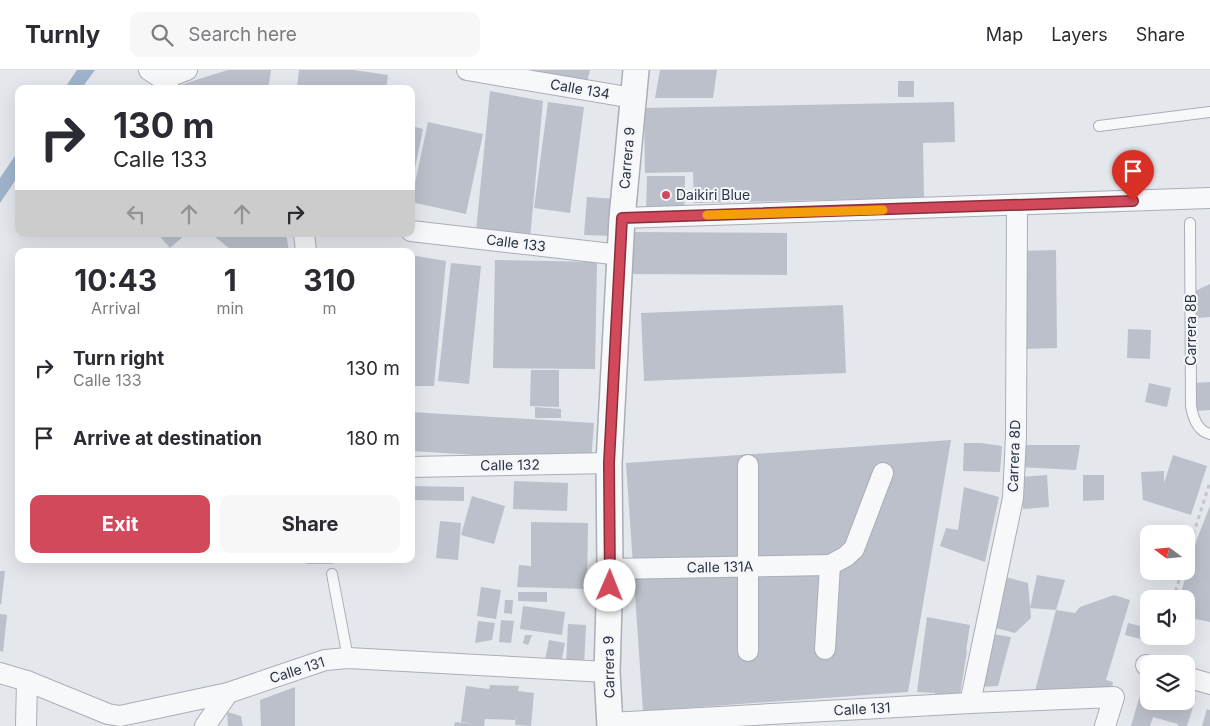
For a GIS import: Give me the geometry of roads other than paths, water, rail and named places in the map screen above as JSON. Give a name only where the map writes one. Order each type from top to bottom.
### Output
[{"type":"street","name":"Calle 134","points":[[467,70],[633,98]]},
{"type":"street","name":"Carrera 9","points":[[610,725],[607,672],[610,570],[609,463],[622,218],[636,70]]},
{"type":"street","points":[[622,218],[1210,198]]},
{"type":"street","name":"Carrera 8D","points":[[970,702],[1013,498],[1016,436],[1017,206]]},
{"type":"street","name":"Calle 133","points":[[415,231],[621,255]]},
{"type":"street","name":"Calle 132","points":[[415,467],[609,463]]},
{"type":"street","points":[[748,465],[748,651]]},
{"type":"street","points":[[825,649],[830,565],[854,550],[883,473]]},
{"type":"street","name":"Calle 131A","points":[[610,570],[830,565]]},
{"type":"street","name":"Calle 131","points":[[0,673],[27,680],[104,720],[228,693],[325,660],[348,658],[607,672]]},
{"type":"street","points":[[26,726],[27,680]]},
{"type":"street","points":[[1195,680],[1210,684]]},
{"type":"street","points":[[208,724],[228,693]]},
{"type":"street","name":"Calle 131","points":[[610,725],[970,702],[1114,697],[1105,726]]},
{"type":"lane","points":[[1099,126],[1210,112]]},
{"type":"lane","name":"Carrera 8B","points":[[1190,223],[1191,406],[1193,418],[1207,434]]},
{"type":"lane","points":[[332,574],[348,658]]},
{"type":"water","points":[[77,70],[95,70],[84,85],[67,85]]},
{"type":"water","points":[[15,156],[15,181],[0,203],[0,178]]},
{"type":"place","name":"Daikiri Blue","points":[[666,195]]}]
